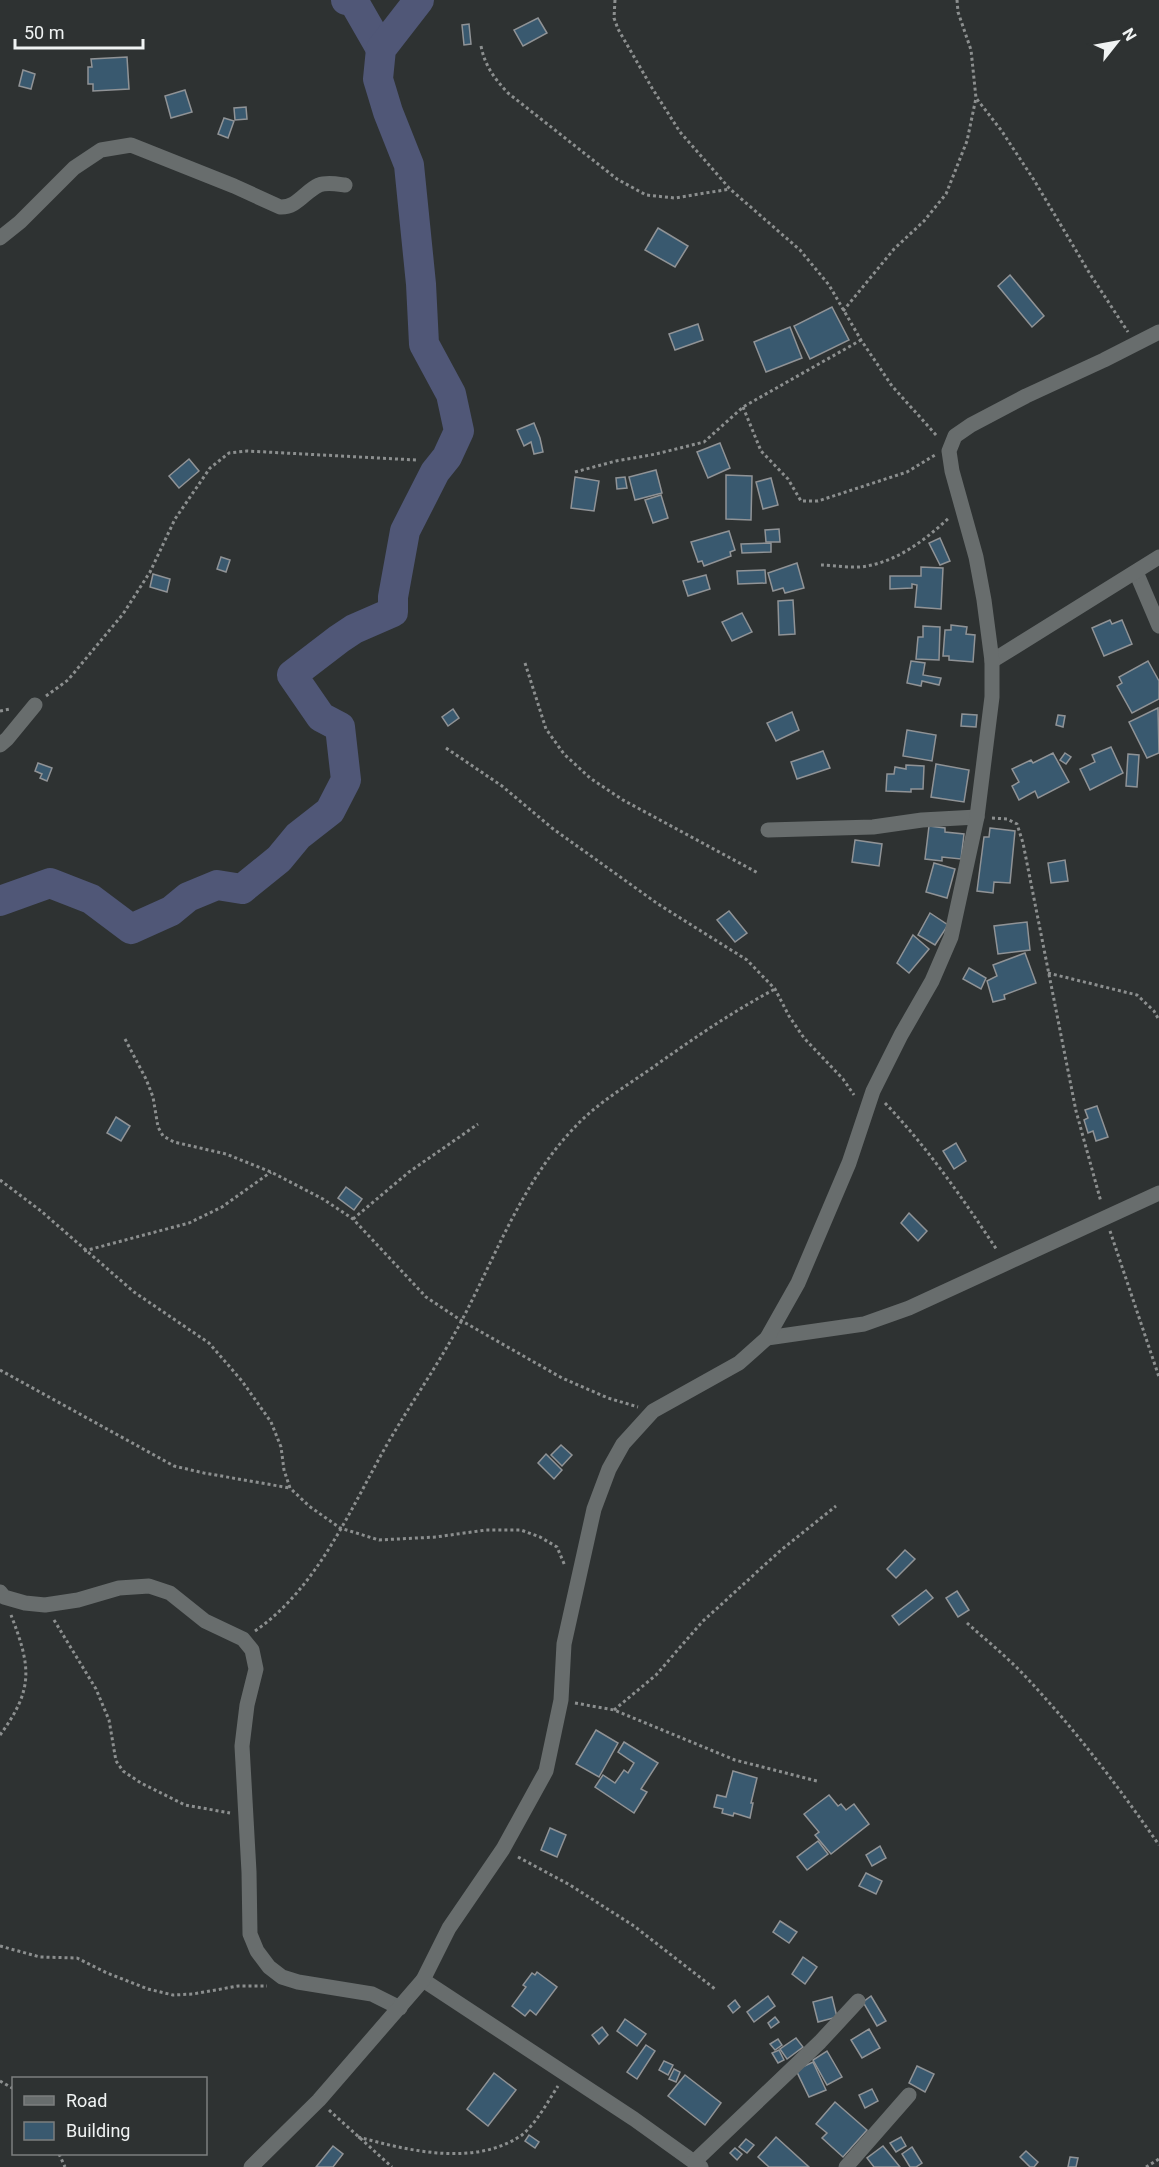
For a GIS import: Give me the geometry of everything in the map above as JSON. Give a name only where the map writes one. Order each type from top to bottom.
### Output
[{"type":"street","points":[[0,238],[20,222],[74,168],[101,150],[130,146],[234,186],[280,207],[287,207],[320,185],[345,185]]},
{"type":"street","points":[[251,2167],[320,2100],[423,1980],[449,1928],[503,1849],[546,1771],[561,1700],[564,1644],[594,1509],[609,1469],[623,1444],[653,1411],[739,1363],[766,1338],[798,1283],[849,1163],[866,1118],[873,1091],[932,981],[951,937],[977,817],[992,698],[992,661],[976,557],[947,448],[955,436],[971,425],[1159,332]]},
{"type":"street","points":[[992,661],[1159,557]]},
{"type":"street","points":[[1136,572],[1159,626]]},
{"type":"street","points":[[0,744],[7,739],[35,705]]},
{"type":"street","points":[[768,830],[873,827],[922,820],[977,817]]},
{"type":"street","points":[[766,1338],[864,1324],[920,1303],[1159,1192]]},
{"type":"street","points":[[2,1595],[25,1603],[45,1605],[78,1600],[119,1588],[149,1586],[170,1593],[205,1622],[243,1639],[252,1650],[256,1669],[247,1706],[242,1746],[250,1934],[257,1951],[269,1967],[282,1977],[298,1982],[372,1994],[400,2008]]},
{"type":"street","points":[[423,1980],[634,2119],[697,2165],[858,2001]]},
{"type":"street","points":[[846,2167],[909,2095]]},
{"type":"path","points":[[615,0],[614,18],[618,29],[680,132],[730,189],[800,250],[829,285],[861,340],[892,386],[947,448],[907,472],[818,501],[801,501],[788,479],[761,451],[743,407]]},
{"type":"path","points":[[843,311],[894,249],[924,221],[946,194],[967,141],[976,98],[971,50],[957,12],[957,0]]},
{"type":"path","points":[[481,46],[484,63],[494,79],[508,93],[627,184],[646,195],[675,198],[730,189]]},
{"type":"path","points":[[976,98],[1001,130],[1034,180],[1090,274],[1136,344]]},
{"type":"path","points":[[575,472],[704,442],[743,407],[861,340]]},
{"type":"path","points":[[0,711],[35,705],[68,680],[123,614],[150,572],[175,519],[210,468],[229,453],[247,451],[416,460]]},
{"type":"path","points":[[821,565],[866,566],[891,559],[922,543],[963,506]]},
{"type":"path","points":[[525,663],[546,729],[564,754],[581,770],[623,800],[758,873]]},
{"type":"path","points":[[446,748],[502,786],[552,828],[658,904],[747,960],[775,989],[804,1038],[843,1079],[854,1094],[866,1118]]},
{"type":"path","points":[[977,817],[1007,819],[1017,824],[1023,843],[1076,1111],[1105,1217],[1159,1377]]},
{"type":"path","points":[[1048,973],[1114,987],[1137,995],[1154,1011],[1159,1020]]},
{"type":"path","points":[[243,1639],[272,1619],[301,1589],[340,1528],[389,1441],[438,1365],[520,1203],[572,1130],[601,1104],[706,1029],[775,989]]},
{"type":"path","points":[[125,1039],[153,1097],[160,1132],[174,1142],[226,1154],[271,1172],[323,1199],[353,1219],[426,1297],[462,1321],[561,1378],[608,1398],[653,1411]]},
{"type":"path","points":[[873,1091],[927,1150],[963,1198],[1005,1262]]},
{"type":"path","points":[[353,1219],[409,1172],[478,1124]]},
{"type":"path","points":[[84,1251],[189,1223],[222,1207],[271,1172]]},
{"type":"path","points":[[0,1180],[40,1211],[134,1292],[209,1344],[242,1381],[271,1422],[281,1447],[284,1470],[290,1488],[309,1506],[340,1528],[379,1540],[436,1537],[486,1530],[521,1530],[557,1547],[576,1590]]},
{"type":"path","points":[[0,1370],[174,1466],[290,1488]]},
{"type":"path","points":[[614,1710],[656,1675],[702,1622],[781,1550],[836,1506]]},
{"type":"path","points":[[0,1735],[10,1722],[25,1692],[26,1664],[21,1641],[2,1595]]},
{"type":"path","points":[[45,1605],[96,1689],[109,1720],[116,1761],[123,1771],[141,1783],[185,1805],[245,1816]]},
{"type":"path","points":[[968,1623],[1024,1674],[1062,1718],[1159,1845]]},
{"type":"path","points":[[561,1700],[614,1710],[735,1760],[817,1781]]},
{"type":"path","points":[[503,1849],[570,1885],[634,1926],[715,1989]]},
{"type":"path","points":[[0,1946],[40,1957],[77,1958],[107,1974],[148,1989],[173,1995],[238,1986],[264,1987],[298,1982]]},
{"type":"path","points":[[357,2137],[415,2153],[465,2157],[497,2150],[522,2135],[537,2118],[565,2075]]},
{"type":"path","points":[[320,2100],[357,2137],[392,2167]]},
{"type":"path","points":[[1146,2167],[1159,2159]]},
{"type":"building","points":[[538,18],[547,33],[523,46],[514,30]]},
{"type":"building","points":[[469,24],[471,44],[464,45],[462,25]]},
{"type":"building","points":[[127,57],[129,89],[93,91],[93,84],[88,84],[88,67],[92,67],[91,59]]},
{"type":"building","points":[[23,70],[35,74],[31,89],[19,86]]},
{"type":"building","points":[[185,90],[192,112],[171,118],[165,96]]},
{"type":"building","points":[[246,107],[247,119],[235,120],[234,108]]},
{"type":"building","points":[[224,118],[234,121],[228,138],[218,134]]},
{"type":"building","points":[[658,228],[688,246],[675,267],[645,250]]},
{"type":"building","points":[[1010,275],[1044,316],[1032,327],[998,286]]},
{"type":"building","points":[[832,307],[849,340],[810,359],[794,326]]},
{"type":"building","points":[[698,324],[703,340],[675,350],[669,334]]},
{"type":"building","points":[[790,327],[802,358],[766,372],[754,342]]},
{"type":"building","points":[[534,423],[543,452],[534,454],[531,442],[524,446],[517,430]]},
{"type":"building","points":[[720,443],[730,468],[708,478],[697,452]]},
{"type":"building","points":[[189,459],[199,471],[179,488],[169,476]]},
{"type":"building","points":[[656,470],[662,493],[635,500],[629,477]]},
{"type":"building","points":[[726,475],[752,476],[751,520],[726,519]]},
{"type":"building","points":[[575,477],[599,481],[594,511],[571,508]]},
{"type":"building","points":[[625,477],[627,488],[617,489],[616,478]]},
{"type":"building","points":[[771,478],[778,505],[763,509],[756,482]]},
{"type":"building","points":[[661,495],[668,518],[653,523],[645,500]]},
{"type":"building","points":[[779,529],[780,542],[766,542],[765,530]]},
{"type":"building","points":[[729,531],[735,550],[730,552],[731,556],[704,566],[702,561],[698,562],[691,542]]},
{"type":"building","points":[[940,538],[950,561],[940,565],[929,543]]},
{"type":"building","points":[[771,543],[771,552],[742,553],[741,544]]},
{"type":"building","points":[[221,557],[230,560],[226,572],[217,569]]},
{"type":"building","points":[[797,563],[804,588],[785,593],[783,588],[773,591],[768,573]]},
{"type":"building","points":[[921,567],[943,568],[941,609],[915,607],[917,585],[912,584],[912,588],[890,589],[890,576],[921,576]]},
{"type":"building","points":[[765,570],[766,583],[738,584],[737,571]]},
{"type":"building","points":[[153,574],[170,579],[167,592],[150,587]]},
{"type":"building","points":[[706,575],[710,589],[688,596],[683,581]]},
{"type":"building","points":[[793,600],[795,634],[779,635],[778,601]]},
{"type":"building","points":[[742,613],[752,632],[732,641],[722,622]]},
{"type":"building","points":[[1110,620],[1112,624],[1122,620],[1132,644],[1104,656],[1092,628]]},
{"type":"building","points":[[951,625],[967,627],[966,634],[975,635],[973,662],[949,660],[949,656],[943,656],[945,630],[951,630]]},
{"type":"building","points":[[923,626],[940,627],[939,660],[916,659],[918,637],[923,637]]},
{"type":"building","points":[[911,661],[925,663],[923,675],[941,678],[939,685],[922,681],[921,686],[907,683]]},
{"type":"building","points":[[1148,661],[1159,681],[1159,699],[1132,713],[1117,686],[1122,683],[1119,677]]},
{"type":"building","points":[[1158,708],[1159,753],[1147,758],[1129,722]]},
{"type":"building","points":[[453,709],[459,718],[448,726],[442,717]]},
{"type":"building","points":[[792,712],[799,730],[776,741],[767,723]]},
{"type":"building","points":[[962,714],[977,715],[976,727],[961,726]]},
{"type":"building","points":[[1058,715],[1065,716],[1063,727],[1056,725]]},
{"type":"building","points":[[907,730],[936,735],[932,761],[903,756]]},
{"type":"building","points":[[1111,747],[1123,773],[1090,790],[1080,769],[1095,762],[1092,755]]},
{"type":"building","points":[[823,751],[830,768],[797,779],[791,762]]},
{"type":"building","points":[[1053,753],[1069,782],[1038,798],[1035,791],[1019,800],[1012,786],[1019,782],[1012,769],[1031,760],[1033,763]]},
{"type":"building","points":[[1065,753],[1071,757],[1066,764],[1060,760]]},
{"type":"building","points":[[1128,754],[1139,755],[1137,787],[1126,786]]},
{"type":"building","points":[[38,763],[52,768],[47,781],[40,778],[42,774],[35,771]]},
{"type":"building","points":[[936,764],[969,770],[964,802],[931,797]]},
{"type":"building","points":[[906,765],[924,766],[923,789],[911,789],[911,792],[886,791],[887,774],[894,774],[895,767],[906,769]]},
{"type":"building","points":[[929,826],[945,828],[945,832],[964,834],[961,859],[942,857],[942,861],[925,859]]},
{"type":"building","points":[[990,828],[1015,831],[1010,883],[994,882],[993,893],[977,891],[984,837],[989,837]]},
{"type":"building","points":[[855,840],[882,844],[879,866],[852,862]]},
{"type":"building","points":[[1065,860],[1068,881],[1051,883],[1048,863]]},
{"type":"building","points":[[934,863],[955,869],[947,898],[926,892]]},
{"type":"building","points":[[729,911],[747,933],[735,942],[717,920]]},
{"type":"building","points":[[930,913],[948,925],[935,945],[918,935]]},
{"type":"building","points":[[1027,922],[1030,950],[998,954],[994,926]]},
{"type":"building","points":[[913,935],[929,949],[909,973],[897,963]]},
{"type":"building","points":[[1025,953],[1036,983],[1004,995],[1005,999],[993,1002],[987,981],[997,976],[993,965]]},
{"type":"building","points":[[969,968],[986,978],[981,989],[963,979]]},
{"type":"building","points":[[1097,1106],[1108,1137],[1096,1141],[1093,1131],[1088,1133],[1084,1120],[1088,1118],[1085,1110]]},
{"type":"building","points":[[116,1117],[130,1126],[121,1141],[107,1133]]},
{"type":"building","points":[[956,1143],[966,1161],[954,1169],[943,1151]]},
{"type":"building","points":[[346,1187],[362,1199],[354,1210],[338,1198]]},
{"type":"building","points":[[909,1213],[927,1231],[918,1241],[901,1223]]},
{"type":"building","points":[[561,1445],[572,1455],[562,1466],[551,1455]]},
{"type":"building","points":[[546,1454],[562,1470],[554,1479],[538,1463]]},
{"type":"building","points":[[905,1550],[915,1559],[896,1578],[887,1569]]},
{"type":"building","points":[[926,1590],[933,1598],[899,1625],[892,1616]]},
{"type":"building","points":[[957,1591],[969,1610],[958,1617],[946,1598]]},
{"type":"building","points":[[596,1730],[618,1743],[599,1777],[576,1764]]},
{"type":"building","points":[[624,1742],[658,1763],[641,1789],[647,1792],[634,1813],[595,1787],[603,1775],[615,1783],[624,1770],[628,1773],[634,1763],[618,1752]]},
{"type":"building","points":[[733,1771],[757,1778],[750,1818],[734,1813],[733,1816],[722,1813],[723,1809],[714,1807],[717,1795],[726,1797]]},
{"type":"building","points":[[829,1795],[838,1806],[841,1804],[846,1810],[854,1804],[869,1824],[831,1854],[815,1835],[819,1832],[804,1814]]},
{"type":"building","points":[[550,1828],[566,1835],[557,1857],[541,1850]]},
{"type":"building","points":[[818,1841],[828,1854],[807,1870],[797,1857]]},
{"type":"building","points":[[880,1846],[886,1858],[872,1866],[866,1855]]},
{"type":"building","points":[[866,1873],[882,1881],[876,1894],[859,1886]]},
{"type":"building","points":[[780,1921],[797,1932],[789,1943],[773,1932]]},
{"type":"building","points":[[803,1957],[817,1967],[805,1984],[792,1974]]},
{"type":"building","points":[[537,1972],[557,1987],[536,2015],[530,2010],[525,2016],[512,2006],[526,1987],[523,1985],[532,1973],[535,1975]]},
{"type":"building","points":[[768,1996],[775,2006],[754,2022],[747,2012]]},
{"type":"building","points":[[871,1996],[886,2021],[877,2026],[863,2002]]},
{"type":"building","points":[[832,1997],[837,2017],[818,2022],[813,2002]]},
{"type":"building","points":[[735,2000],[740,2007],[733,2013],[728,2006]]},
{"type":"building","points":[[775,2017],[779,2022],[771,2028],[768,2023]]},
{"type":"building","points":[[625,2019],[646,2034],[637,2046],[617,2031]]},
{"type":"building","points":[[602,2027],[608,2035],[599,2044],[592,2035]]},
{"type":"building","points":[[869,2029],[880,2048],[862,2058],[851,2040]]},
{"type":"building","points":[[796,2038],[803,2047],[787,2059],[780,2049]]},
{"type":"building","points":[[778,2039],[782,2045],[775,2050],[770,2044]]},
{"type":"building","points":[[646,2045],[655,2051],[637,2079],[627,2072]]},
{"type":"building","points":[[779,2050],[784,2060],[778,2063],[772,2053]]},
{"type":"building","points":[[827,2051],[842,2077],[827,2085],[813,2060]]},
{"type":"building","points":[[664,2061],[673,2065],[668,2075],[659,2070]]},
{"type":"building","points":[[813,2062],[826,2090],[809,2097],[796,2070]]},
{"type":"building","points":[[917,2066],[934,2074],[925,2092],[909,2083]]},
{"type":"building","points":[[674,2069],[680,2072],[676,2082],[669,2079]]},
{"type":"building","points":[[494,2073],[516,2090],[488,2126],[467,2109]]},
{"type":"building","points":[[685,2075],[721,2103],[705,2125],[668,2096]]},
{"type":"building","points":[[872,2089],[878,2101],[865,2108],[859,2095]]},
{"type":"building","points":[[835,2102],[867,2130],[843,2157],[822,2138],[827,2133],[816,2124]]},
{"type":"building","points":[[529,2135],[539,2142],[535,2148],[525,2141]]},
{"type":"building","points":[[776,2137],[809,2167],[769,2167],[758,2157]]},
{"type":"building","points":[[901,2137],[906,2146],[896,2152],[890,2143]]},
{"type":"building","points":[[746,2139],[754,2145],[747,2153],[739,2147]]},
{"type":"building","points":[[333,2146],[343,2154],[333,2167],[316,2167]]},
{"type":"building","points":[[883,2146],[900,2167],[874,2167],[867,2158]]},
{"type":"building","points":[[912,2147],[922,2163],[916,2167],[910,2167],[902,2154]]},
{"type":"building","points":[[735,2148],[742,2154],[737,2160],[730,2153]]},
{"type":"building","points":[[1026,2151],[1038,2162],[1034,2167],[1030,2167],[1020,2157]]},
{"type":"building","points":[[1070,2157],[1078,2158],[1076,2167],[1068,2167]]},
{"type":"waterway","points":[[346,0],[354,2],[381,49]]},
{"type":"waterway","points":[[0,901],[50,883],[91,899],[131,929],[171,911],[188,897],[217,885],[242,889],[279,859],[298,836],[330,811],[346,780],[340,727],[321,717],[292,675],[354,629],[393,612],[393,597],[405,531],[459,431],[451,394],[424,344],[421,284],[409,165],[378,79],[381,49],[419,0]]}]
